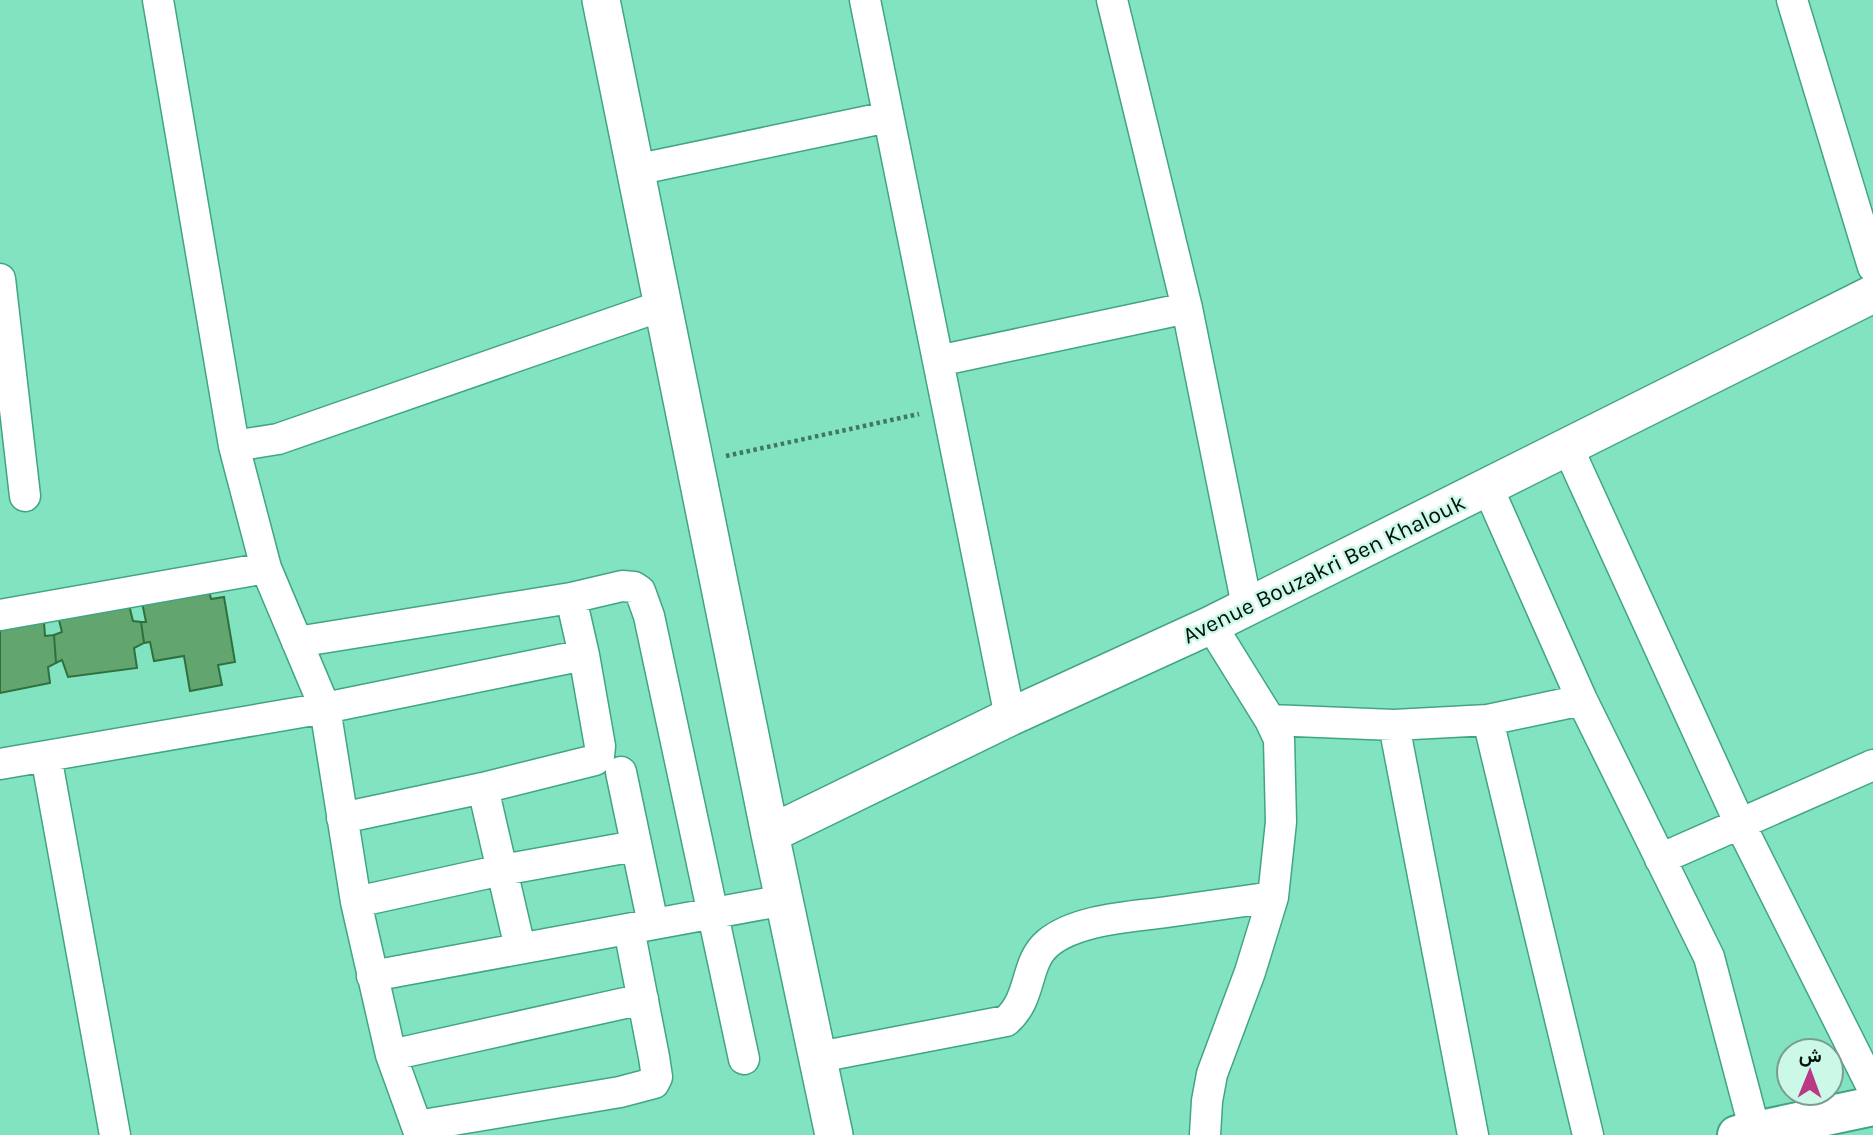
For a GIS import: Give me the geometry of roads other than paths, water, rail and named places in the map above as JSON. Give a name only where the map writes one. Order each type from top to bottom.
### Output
[{"type":"main road","points":[[1750,1134],[1873,1105]]},
{"type":"street","points":[[158,0],[234,446],[266,568],[325,708],[356,902],[372,975],[391,1055],[419,1131],[654,1083],[656,1071],[643,999],[635,846],[621,772]]},
{"type":"street","points":[[601,0],[770,834],[819,1057],[832,1135]]},
{"type":"street","points":[[865,0],[1010,717]]},
{"type":"street","points":[[1112,0],[1187,308],[1247,606]]},
{"type":"street","points":[[1792,0],[1864,206],[1873,267]]},
{"type":"street","points":[[635,170],[888,117]]},
{"type":"street","points":[[0,279],[25,496]]},
{"type":"street","name":"Avenue Bouzakri Ben Khalouk","points":[[770,834],[1010,717],[1211,625],[1873,294]]},
{"type":"street","points":[[234,446],[278,439],[664,305]]},
{"type":"street","points":[[938,361],[1187,308]]},
{"type":"street","points":[[1568,448],[1740,824],[1873,1088]]},
{"type":"street","points":[[1488,488],[1582,700],[1709,957],[1750,1134]]},
{"type":"street","points":[[0,615],[266,568]]},
{"type":"street","points":[[297,642],[571,598],[622,586],[634,587],[644,597],[744,1059]]},
{"type":"street","points":[[342,817],[483,788],[599,757],[584,655],[571,598]]},
{"type":"street","points":[[1205,1135],[1212,1074],[1250,972],[1273,897],[1281,822],[1279,739],[1211,625]]},
{"type":"street","points":[[0,764],[325,708],[584,655]]},
{"type":"street","points":[[1270,720],[1394,725],[1488,720],[1582,700]]},
{"type":"street","points":[[1488,720],[1588,1135]]},
{"type":"street","points":[[1394,725],[1473,1135]]},
{"type":"street","points":[[46,756],[115,1135]]},
{"type":"street","points":[[1660,859],[1873,765]]},
{"type":"street","points":[[483,788],[520,948]]},
{"type":"street","points":[[356,902],[502,870],[635,846]]},
{"type":"street","points":[[819,1057],[1006,1021],[1017,1012],[1024,1000],[1036,957],[1048,943],[1065,933],[1103,921],[1273,897]]},
{"type":"street","points":[[372,975],[785,900]]},
{"type":"street","points":[[391,1055],[643,999]]}]
